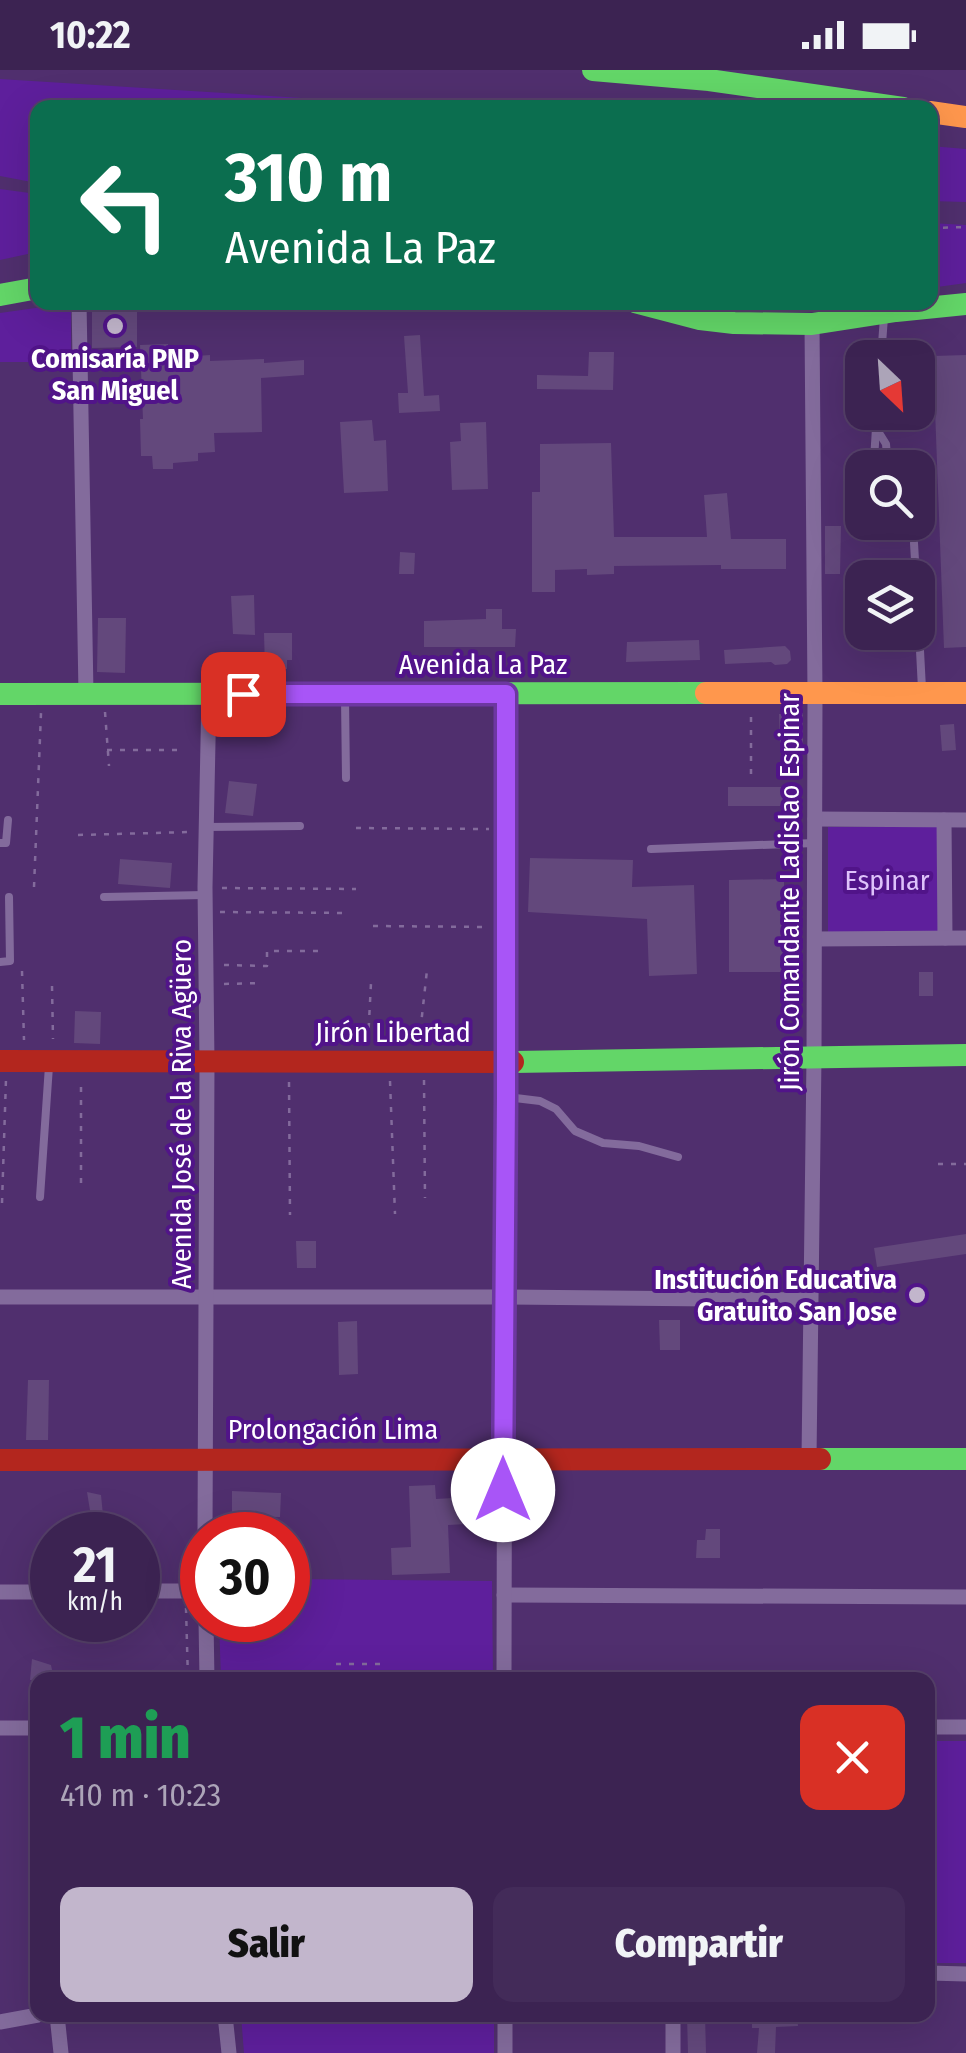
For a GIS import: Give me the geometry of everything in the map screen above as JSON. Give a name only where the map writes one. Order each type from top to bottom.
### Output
[{"type":"main road","points":[[593,70],[848,100]]},
{"type":"main road","points":[[938,113],[966,117]]},
{"type":"main road","points":[[0,295],[30,289]]},
{"type":"main road","points":[[938,307],[966,304]]},
{"type":"main road","points":[[666,310],[734,323],[812,324],[911,310]]},
{"type":"main road","name":"Avenida La Paz","points":[[0,694],[966,694]]},
{"type":"main road","name":"Jirón Libertad","points":[[10,1061],[506,1062],[966,1055]]},
{"type":"main road","name":"Prolongación Lima","points":[[0,1460],[966,1459]]},
{"type":"street","points":[[79,310],[95,694]]},
{"type":"street","name":"Jirón Comandante Ladislao Espinar","points":[[809,1459],[815,843],[812,324]]},
{"type":"street","name":"Avenida José de la Riva Agüero","points":[[205,1512],[205,898],[209,694]]},
{"type":"street","points":[[504,1672],[506,694]]},
{"type":"street","points":[[815,818],[966,820]]},
{"type":"street","points":[[944,820],[945,938]]},
{"type":"street","points":[[814,939],[966,938]]},
{"type":"street","points":[[0,1297],[810,1300]]},
{"type":"street","points":[[0,1592],[30,1592]]},
{"type":"street","points":[[504,1595],[966,1597]]},
{"type":"street","points":[[207,1642],[208,1672]]},
{"type":"street","points":[[935,1727],[966,1728]]},
{"type":"street","points":[[0,1728],[30,1728]]},
{"type":"street","points":[[935,1973],[966,1974]]},
{"type":"street","points":[[0,2022],[30,2016]]},
{"type":"street","points":[[58,2022],[61,2053]]},
{"type":"street","points":[[226,2022],[229,2053]]},
{"type":"street","points":[[505,2053],[506,2022]]},
{"type":"street","points":[[673,2022],[674,2053]]},
{"type":"lane","points":[[882,340],[884,313]]},
{"type":"lane","points":[[914,542],[915,560]]},
{"type":"lane","points":[[920,650],[922,694]]},
{"type":"lane","points":[[345,694],[346,778]]},
{"type":"lane","points":[[0,843],[6,843],[8,820]]},
{"type":"lane","points":[[206,830],[300,826]]},
{"type":"lane","points":[[652,850],[815,843]]},
{"type":"lane","points":[[0,962],[10,961],[9,897]]},
{"type":"lane","points":[[104,897],[205,898]]},
{"type":"lane","points":[[40,1197],[52,1062]]},
{"type":"lane","points":[[506,1097],[540,1101],[556,1110],[576,1131],[602,1143],[639,1146],[678,1157]]},
{"type":"path","points":[[938,228],[966,227]]},
{"type":"path","points":[[34,887],[42,694]]},
{"type":"path","points":[[95,694],[108,766]]},
{"type":"path","points":[[751,694],[751,774]]},
{"type":"path","points":[[107,750],[180,750]]},
{"type":"path","points":[[356,828],[506,830]]},
{"type":"path","points":[[78,835],[206,830]]},
{"type":"path","points":[[205,898],[356,889]]},
{"type":"path","points":[[205,898],[349,913]]},
{"type":"path","points":[[373,926],[506,927]]},
{"type":"path","points":[[206,965],[267,966],[267,951],[322,951]]},
{"type":"path","points":[[425,1198],[421,1062],[428,970]]},
{"type":"path","points":[[2,1203],[10,1061],[22,971]]},
{"type":"path","points":[[206,984],[263,983]]},
{"type":"path","points":[[371,983],[395,1214]]},
{"type":"path","points":[[52,986],[52,1062]]},
{"type":"path","points":[[80,1184],[81,1062]]},
{"type":"path","points":[[289,1062],[290,1215]]},
{"type":"path","points":[[938,1164],[966,1164]]},
{"type":"path","points":[[187,1642],[188,1672]]},
{"type":"path","points":[[336,1664],[380,1664]]},
{"type":"green space","points":[[0,79],[336,100],[30,100],[30,182],[0,176]]},
{"type":"green space","points":[[938,147],[966,149],[966,202],[938,201]]},
{"type":"green space","points":[[0,189],[30,193],[30,254],[0,260]]},
{"type":"green space","points":[[938,223],[966,225],[966,283],[938,287]]},
{"type":"green space","points":[[71,310],[71,362],[0,362],[0,313]]},
{"type":"green space","name":"Espinar","points":[[946,826],[946,933],[828,934],[828,827]]},
{"type":"green space","points":[[310,1579],[492,1581],[493,1672],[221,1672],[220,1642],[310,1642]]},
{"type":"green space","points":[[935,1741],[966,1741],[966,1963],[935,1963]]},
{"type":"green space","points":[[242,2022],[494,2022],[494,2053],[244,2053]]},
{"type":"building","name":"Comisaría PNP San Miguel","points":[[92,310],[137,310],[137,347],[92,348]]},
{"type":"building","points":[[420,335],[424,396],[439,395],[440,411],[399,413],[398,393],[408,393],[404,336]]},
{"type":"building","points":[[168,344],[168,349],[195,347],[196,356],[210,355],[210,361],[304,360],[304,375],[261,378],[262,432],[214,433],[215,452],[198,453],[198,461],[173,463],[173,469],[153,469],[152,456],[141,456],[140,345]]},
{"type":"building","points":[[589,352],[614,352],[613,390],[537,389],[537,375],[588,376]]},
{"type":"building","points":[[966,355],[966,647],[944,648],[935,356]]},
{"type":"building","points":[[372,420],[374,441],[386,440],[388,491],[344,493],[340,422]]},
{"type":"building","points":[[486,422],[488,489],[452,490],[450,442],[461,441],[460,423]]},
{"type":"building","points":[[611,443],[614,537],[707,537],[704,495],[727,493],[731,539],[786,539],[786,569],[614,566],[614,574],[587,575],[587,569],[555,570],[555,592],[532,592],[532,492],[540,492],[540,444]]},
{"type":"building","points":[[825,526],[841,526],[840,574],[825,574]]},
{"type":"building","points":[[400,552],[415,553],[414,574],[399,574]]},
{"type":"building","points":[[254,595],[255,635],[233,634],[231,596]]},
{"type":"building","points":[[486,609],[502,609],[502,629],[516,629],[515,647],[424,647],[424,621],[486,619]]},
{"type":"building","points":[[98,618],[126,618],[125,673],[97,672]]},
{"type":"building","points":[[264,633],[292,633],[292,660],[287,660],[287,669],[265,670]]},
{"type":"building","points":[[699,640],[700,660],[626,662],[627,642]]},
{"type":"building","points":[[785,646],[791,660],[787,664],[725,664],[724,650]]},
{"type":"building","points":[[803,713],[803,743],[780,743],[779,714]]},
{"type":"building","points":[[954,724],[956,750],[942,751],[940,725]]},
{"type":"building","points":[[229,781],[257,784],[253,816],[225,813]]},
{"type":"building","points":[[728,787],[791,787],[791,806],[728,806]]},
{"type":"building","points":[[530,858],[633,860],[632,887],[694,885],[697,974],[649,976],[647,919],[528,912]]},
{"type":"building","points":[[120,859],[172,863],[170,888],[118,884]]},
{"type":"building","points":[[784,879],[784,972],[729,972],[729,880]]},
{"type":"building","points":[[919,972],[933,972],[933,996],[919,996]]},
{"type":"building","points":[[75,1011],[101,1012],[100,1044],[74,1043]]},
{"type":"building","points":[[966,1234],[966,1254],[877,1267],[874,1248]]},
{"type":"building","points":[[296,1241],[316,1241],[316,1268],[297,1268]]},
{"type":"building","points":[[659,1320],[680,1320],[680,1350],[660,1350]]},
{"type":"building","points":[[357,1321],[358,1374],[339,1375],[338,1322]]},
{"type":"building","points":[[28,1380],[49,1380],[48,1440],[26,1440]]},
{"type":"building","points":[[435,1485],[436,1499],[485,1496],[486,1523],[448,1525],[450,1573],[392,1575],[391,1548],[411,1547],[409,1486]]},
{"type":"building","points":[[232,1491],[281,1493],[280,1512],[232,1512]]},
{"type":"building","points":[[87,1492],[101,1495],[103,1512],[90,1512]]},
{"type":"building","points":[[706,1529],[720,1529],[720,1558],[696,1558],[697,1540],[705,1540]]},
{"type":"building","points":[[32,1659],[51,1665],[52,1672],[31,1672]]},
{"type":"building","points":[[687,2022],[705,2022],[706,2053],[688,2053]]},
{"type":"building","points":[[752,2022],[798,2022],[798,2026],[776,2027],[775,2053],[757,2053],[759,2028],[752,2028]]},
{"type":"traffic: fast","points":[[593,70],[709,80],[848,100]]},
{"type":"traffic: fast","points":[[0,295],[30,289]]},
{"type":"traffic: fast","points":[[938,307],[966,304]]},
{"type":"traffic: fast","points":[[666,310],[734,323],[812,324],[906,310]]},
{"type":"traffic: fast","points":[[0,694],[706,693]]},
{"type":"traffic: fast","points":[[513,1062],[966,1055]]},
{"type":"traffic: fast","points":[[820,1459],[966,1459]]},
{"type":"traffic: slow","points":[[938,113],[966,117]]},
{"type":"traffic: slow","points":[[706,693],[966,693]]},
{"type":"traffic: jam","points":[[0,1061],[513,1062]]},
{"type":"traffic: jam","points":[[0,1460],[820,1459]]},
{"type":"place","name":"Comisaría PNP San Miguel","points":[[115,326]]},
{"type":"place","name":"Institución Educativa Gratuito San Jose","points":[[917,1295]]},
{"type":"route","points":[[243,694],[506,694],[503,1490]]}]
